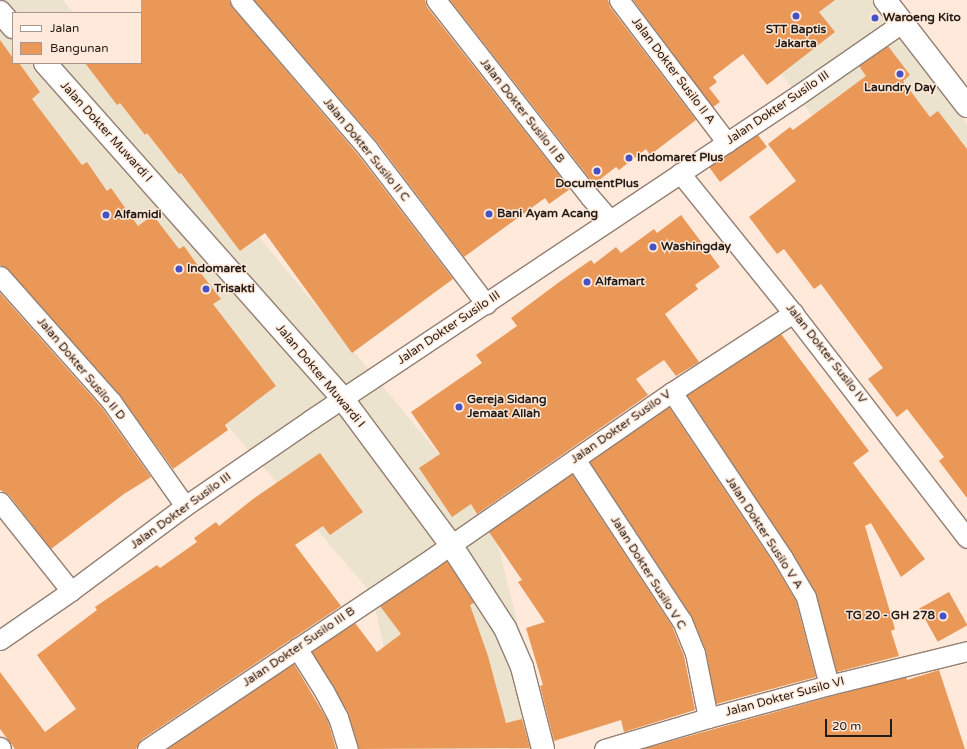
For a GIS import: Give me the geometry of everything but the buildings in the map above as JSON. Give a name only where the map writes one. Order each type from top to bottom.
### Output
[{"type":"street","name":"Jalan Dokter Susilo II C","points":[[240,0],[368,149],[486,304]]},
{"type":"street","name":"Jalan Dokter Susilo II B","points":[[436,0],[590,198],[610,220]]},
{"type":"street","name":"Jalan Dokter Susilo II A","points":[[619,0],[727,143]]},
{"type":"street","points":[[885,0],[967,106]]},
{"type":"street","points":[[0,12],[12,26]]},
{"type":"street","name":"Jalan Dokter Susilo III","points":[[0,640],[71,591],[185,506],[342,398],[727,143],[902,23]]},
{"type":"street","name":"Jalan Dokter Muwardi I","points":[[46,64],[342,398],[451,545],[506,628],[522,667],[543,749]]},
{"type":"street","name":"Jalan Dokter Susilo IV","points":[[680,174],[793,313],[967,538]]},
{"type":"street","name":"Jalan Dokter Susilo II D","points":[[0,276],[111,401],[185,506]]},
{"type":"street","name":"Jalan Dokter Susilo V","points":[[451,545],[672,392],[793,313]]},
{"type":"street","name":"Jalan Dokter Susilo V A","points":[[672,392],[783,558],[806,597],[830,685]]},
{"type":"street","name":"Jalan Dokter Susilo V C","points":[[575,459],[682,621],[695,654],[708,718]]},
{"type":"street","points":[[0,502],[71,591]]},
{"type":"street","name":"Jalan Dokter Susilo III B","points":[[147,749],[451,545]]},
{"type":"street","points":[[298,648],[338,717],[348,749]]},
{"type":"street","name":"Jalan Dokter Susilo VI","points":[[604,749],[708,718],[830,685],[967,652]]},
{"type":"shaded area","points":[[0,0],[63,0],[73,12],[12,12],[12,64],[116,64],[491,517],[549,749],[406,749],[372,594],[0,160]]},
{"type":"shaded area","points":[[727,0],[873,0],[967,124],[967,326]]},
{"type":"place","name":"STT Baptis Jakarta","points":[[796,16]]},
{"type":"place","name":"Waroeng Kito","points":[[875,18]]},
{"type":"place","name":"Laundry Day","points":[[900,74]]},
{"type":"place","name":"Indomaret Plus","points":[[629,158]]},
{"type":"place","name":"DocumentPlus","points":[[597,171]]},
{"type":"place","name":"Bani Ayam Acang","points":[[489,214]]},
{"type":"place","name":"Alfamidi","points":[[106,215]]},
{"type":"place","name":"Washingday","points":[[653,247]]},
{"type":"place","name":"Indomaret","points":[[179,269]]},
{"type":"place","name":"Alfamart","points":[[587,282]]},
{"type":"place","name":"Trisakti","points":[[206,289]]},
{"type":"place","name":"Gereja Sidang Jemaat Allah","points":[[459,407]]},
{"type":"place","name":"TG 20 - GH 278","points":[[943,616]]}]
